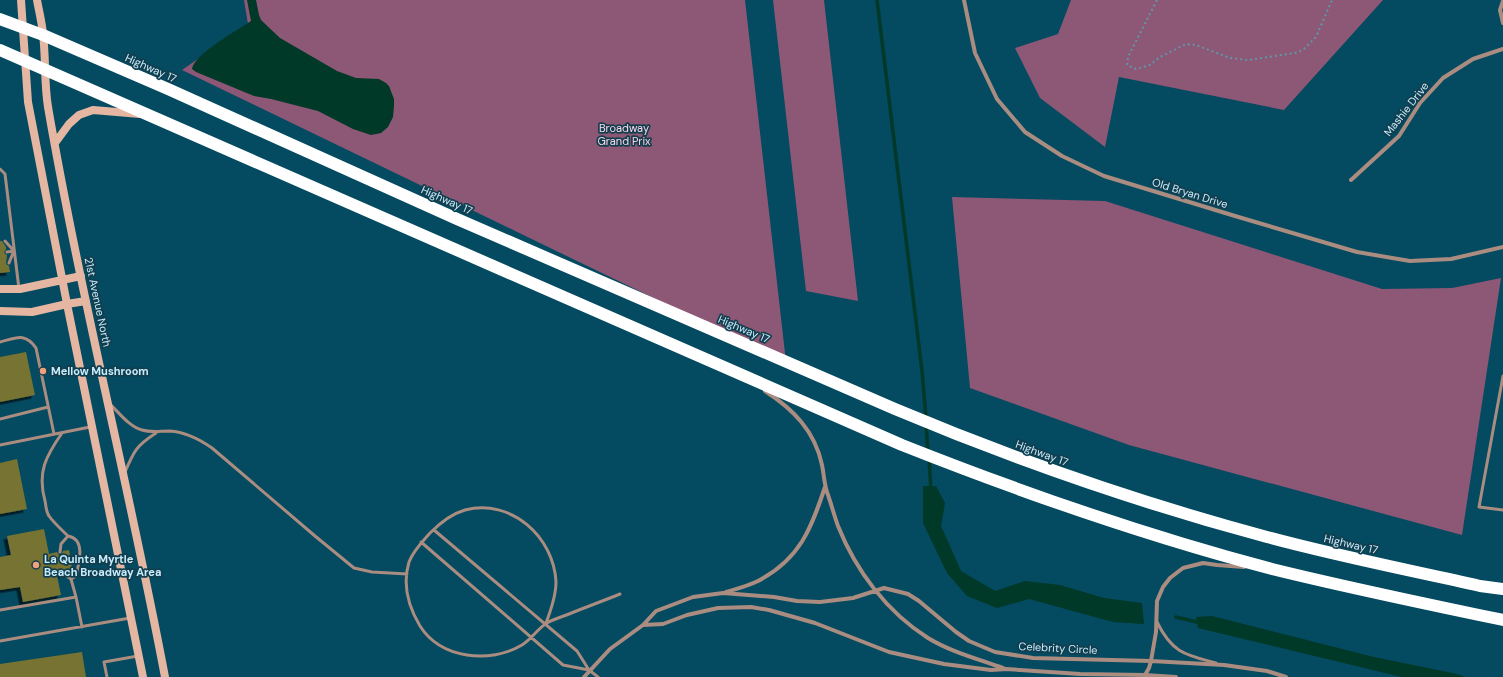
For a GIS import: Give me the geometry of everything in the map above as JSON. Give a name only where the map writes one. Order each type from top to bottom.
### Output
[{"type":"highway","name":"Highway 17","points":[[0,19],[43,35],[168,89],[457,219],[960,436],[1092,484],[1229,526],[1343,556],[1480,586],[1503,589]]},
{"type":"highway","points":[[0,50],[902,445],[964,470],[1146,532],[1271,568],[1376,594],[1503,620]]},
{"type":"main road","points":[[21,0],[28,102],[67,304],[143,677]]},
{"type":"main road","name":"21st Avenue North","points":[[38,0],[43,35],[48,104],[55,143],[86,301],[146,578],[165,677]]},
{"type":"main road","points":[[55,143],[69,124],[79,115],[93,110],[148,114]]},
{"type":"main road","points":[[0,289],[19,289],[81,276]]},
{"type":"main road","points":[[0,311],[32,312],[86,301]]},
{"type":"street","name":"Old Bryan Drive","points":[[964,0],[975,53],[997,99],[1025,132],[1062,156],[1104,176],[1357,252],[1410,261],[1451,259],[1503,247]]},
{"type":"street","points":[[1503,1],[1500,10],[1503,23]]},
{"type":"street","name":"Mashie Drive","points":[[1351,180],[1399,136],[1420,104],[1443,78],[1473,58],[1503,49]]},
{"type":"street","points":[[742,375],[779,400],[797,415],[814,442],[822,465],[825,486],[838,526],[856,563],[884,602],[898,616],[928,638],[944,646],[1006,669]]},
{"type":"street","points":[[723,593],[756,582],[773,572],[785,562],[801,544],[813,522],[825,486]]},
{"type":"street","points":[[1145,675],[1151,661],[1157,601],[1163,587],[1170,578],[1183,568],[1203,563],[1217,566],[1271,568]]},
{"type":"street","name":"Celebrity Circle","points":[[584,677],[610,649],[643,625],[656,611],[693,597],[723,593],[820,602],[853,598],[884,588],[908,594],[969,641],[995,652],[1033,658],[1151,661],[1224,665],[1267,671],[1286,677]]},
{"type":"street","points":[[643,625],[664,624],[718,608],[752,607],[769,610],[815,623],[889,652],[944,664],[978,669],[1176,677]]},
{"type":"lane","points":[[0,169],[5,174],[19,289]]},
{"type":"lane","points":[[5,241],[14,251]]},
{"type":"lane","points":[[7,252],[14,251]]},
{"type":"lane","points":[[9,263],[14,251]]},
{"type":"lane","points":[[0,342],[19,337],[26,338],[31,341],[36,348],[54,434]]},
{"type":"lane","points":[[1503,376],[1480,507],[1503,510]]},
{"type":"lane","points":[[108,403],[130,424],[141,430],[156,433],[170,431],[187,434],[199,439],[354,568],[372,572],[407,574]]},
{"type":"lane","points":[[0,419],[48,407]]},
{"type":"lane","points":[[0,444],[92,426]]},
{"type":"lane","points":[[62,432],[44,463],[41,478],[48,515],[68,536],[73,537],[80,548],[76,576],[71,579]]},
{"type":"lane","points":[[124,474],[132,455],[141,442],[156,433]]},
{"type":"lane","points":[[475,508],[510,514],[526,524],[540,537],[552,560],[556,583],[552,610],[546,623],[532,638],[522,645],[510,650],[488,656],[476,657],[450,650],[429,636],[421,627],[415,617],[407,597],[407,574],[409,563],[421,542],[444,520],[465,510],[475,508]]},
{"type":"lane","points":[[434,530],[577,650],[589,670],[598,677]]},
{"type":"lane","points":[[60,552],[61,544],[68,536]]},
{"type":"lane","points":[[421,542],[563,665],[589,670]]},
{"type":"lane","points":[[65,575],[71,579],[82,627]]},
{"type":"lane","points":[[546,623],[620,594]]},
{"type":"lane","points":[[0,610],[76,597]]},
{"type":"lane","points":[[0,641],[130,618]]},
{"type":"lane","points":[[1156,622],[1163,635],[1180,652],[1189,656],[1224,665]]},
{"type":"lane","points":[[107,677],[104,662],[138,656]]},
{"type":"path","points":[[1157,0],[1128,58],[1127,65],[1136,69],[1150,65],[1160,57],[1186,44],[1196,45],[1230,58],[1248,60],[1295,53],[1304,50],[1316,37],[1332,0]]},
{"type":"green space","name":"Broadway Grand Prix","points":[[244,0],[745,0],[786,362],[182,70],[248,24]]},
{"type":"green space","points":[[773,0],[824,0],[858,301],[806,291]]},
{"type":"green space","points":[[1071,0],[1383,0],[1284,110],[1119,77],[1105,147],[1040,98],[1015,48],[1058,34]]},
{"type":"green space","points":[[952,197],[1105,201],[1382,289],[1452,288],[1501,278],[1462,535],[1129,445],[970,388]]},
{"type":"shaded area","points":[[247,0],[256,0],[261,20],[280,38],[337,71],[356,78],[379,79],[386,83],[389,86],[394,99],[393,117],[388,127],[381,133],[371,135],[353,129],[318,111],[254,96],[192,69],[200,56],[227,36],[251,21]]},
{"type":"shaded area","points":[[923,486],[936,486],[945,503],[941,526],[961,571],[995,591],[1025,581],[1060,585],[1104,598],[1142,603],[1144,624],[1113,622],[1029,599],[997,608],[967,596],[947,573],[923,523]]},
{"type":"shaded area","points":[[1212,616],[1374,657],[1457,674],[1465,677],[1402,677],[1198,628],[1196,617]]},
{"type":"building","points":[[0,241],[2,241],[6,247],[4,253],[7,255],[6,264],[9,266],[10,272],[0,273]]},
{"type":"building","points":[[26,352],[35,395],[0,402],[0,357]]},
{"type":"building","points":[[17,459],[27,509],[0,514],[0,463]]},
{"type":"building","name":"La Quinta Myrtle Beach Broadway Area","points":[[44,529],[49,554],[57,552],[61,555],[63,551],[69,550],[73,573],[69,574],[65,572],[62,575],[57,576],[61,595],[23,602],[20,587],[0,590],[0,557],[11,555],[7,536]]},
{"type":"building","points":[[82,652],[86,677],[0,677],[0,664]]},
{"type":"waterway","points":[[877,0],[922,371],[926,418]]},
{"type":"waterway","points":[[926,424],[928,452]]},
{"type":"waterway","points":[[929,458],[931,490]]},
{"type":"waterway","points":[[1176,617],[1201,623]]},
{"type":"place","name":"Mellow Mushroom","points":[[43,371]]},
{"type":"place","name":"La Quinta Myrtle Beach Broadway Area","points":[[36,565]]}]
